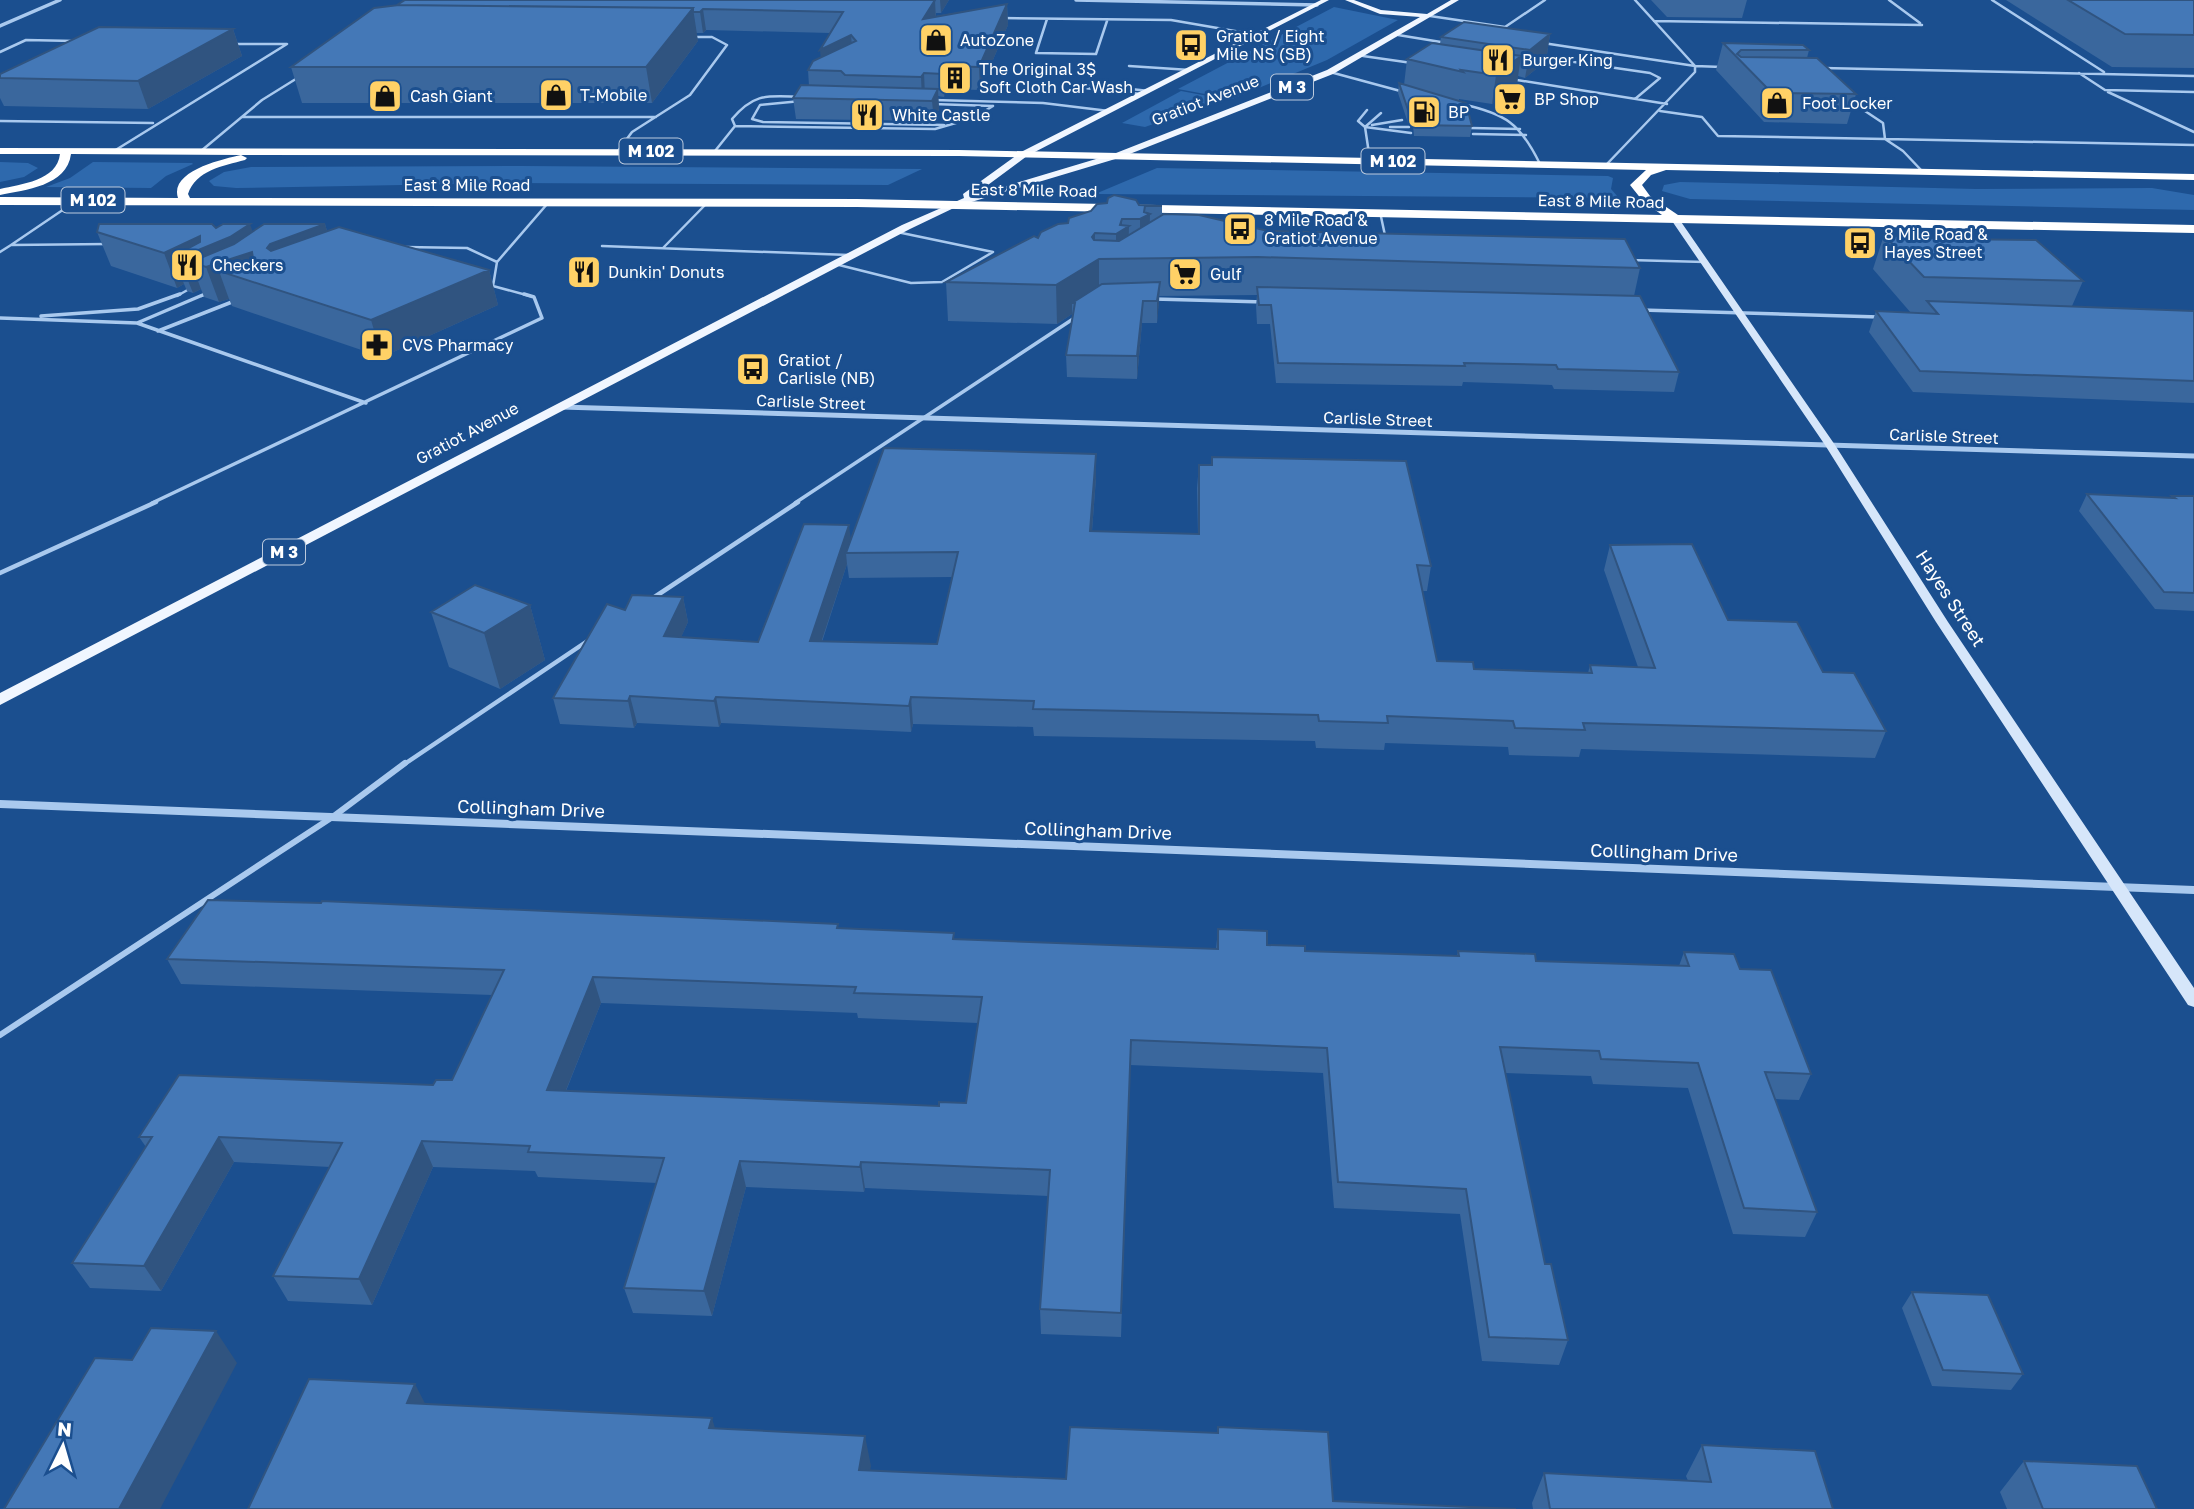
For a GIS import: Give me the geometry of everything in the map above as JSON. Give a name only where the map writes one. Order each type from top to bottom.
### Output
[{"type":"highway","name":"East 8 Mile Road","points":[[0,151],[715,151],[1119,155],[2194,177]]},
{"type":"highway","points":[[0,192],[33,183],[60,171],[65,165],[66,151]]},
{"type":"highway","points":[[186,201],[182,194],[183,187],[198,173],[242,158],[278,151]]},
{"type":"highway","points":[[1667,166],[1647,173],[1636,185],[1646,198],[1674,218]]},
{"type":"highway","points":[[2169,176],[2194,185]]},
{"type":"highway","name":"East 8 Mile Road","points":[[0,201],[549,200],[955,204],[1088,212],[1380,212],[2194,229]]},
{"type":"main road","name":"Gratiot Avenue","points":[[955,204],[1024,154],[1326,0]]},
{"type":"main road","points":[[1348,0],[1380,12],[1430,16]]},
{"type":"main road","name":"Gratiot Avenue","points":[[2,697],[955,204],[1119,155],[1330,72],[1363,56],[1456,0]]},
{"type":"street","points":[[0,26],[60,0]]},
{"type":"street","points":[[1076,0],[1317,5]]},
{"type":"street","name":"Hayes Street","points":[[1674,218],[1742,313],[1830,445],[1942,622],[2194,1001]]},
{"type":"street","name":"Carlisle Street","points":[[560,407],[2194,456]]},
{"type":"street","name":"Collingham Drive","points":[[0,804],[2194,890]]},
{"type":"lane","points":[[1505,37],[1492,35],[1545,0]]},
{"type":"lane","points":[[1606,165],[1621,145],[1660,111],[1695,72],[1695,66],[1635,0]]},
{"type":"lane","points":[[1654,21],[1922,25],[1889,0]]},
{"type":"lane","points":[[1993,0],[2107,74]]},
{"type":"lane","points":[[1430,16],[1505,27]]},
{"type":"lane","points":[[997,18],[1171,20],[1258,35]]},
{"type":"lane","points":[[1047,19],[1035,53],[1096,54],[1107,21]]},
{"type":"lane","points":[[1398,35],[1455,44]]},
{"type":"lane","points":[[618,151],[632,132],[690,95],[727,45],[712,37],[684,37]]},
{"type":"lane","points":[[0,52],[26,40],[82,41]]},
{"type":"lane","points":[[1532,41],[1695,66],[1731,67]]},
{"type":"lane","points":[[114,151],[287,44],[219,43]]},
{"type":"lane","points":[[1363,56],[1419,65]]},
{"type":"lane","points":[[1535,56],[1650,73],[1660,78],[1635,99]]},
{"type":"lane","points":[[1129,66],[1189,70]]},
{"type":"lane","points":[[1815,68],[2194,76]]},
{"type":"lane","points":[[201,151],[262,100],[309,70]]},
{"type":"lane","points":[[1330,72],[1407,93]]},
{"type":"lane","points":[[2079,73],[2105,90],[2194,132]]},
{"type":"lane","points":[[1503,78],[1667,104]]},
{"type":"lane","points":[[1145,93],[1075,85],[1145,93]]},
{"type":"lane","points":[[1389,95],[1396,90]]},
{"type":"lane","points":[[2105,90],[2194,92]]},
{"type":"lane","points":[[735,126],[732,119],[747,99],[757,96],[812,99],[760,105],[752,119],[763,122],[944,125]]},
{"type":"lane","points":[[1843,96],[1883,123],[1885,139],[1903,151],[1922,171]]},
{"type":"lane","points":[[921,100],[1043,103],[1111,111]]},
{"type":"lane","points":[[735,126],[936,129],[973,118],[1001,102]]},
{"type":"lane","points":[[1455,103],[1510,118],[1526,135],[1540,164]]},
{"type":"lane","points":[[932,104],[993,107]]},
{"type":"lane","points":[[1459,110],[1475,108]]},
{"type":"lane","points":[[1367,110],[1358,121],[1365,127],[1411,133]]},
{"type":"lane","points":[[1660,111],[1702,117],[1718,136],[2194,145]]},
{"type":"lane","points":[[1365,127],[1381,113]]},
{"type":"lane","points":[[242,117],[656,117]]},
{"type":"lane","points":[[1365,127],[1402,120]]},
{"type":"lane","points":[[0,121],[156,123]]},
{"type":"lane","points":[[715,151],[735,126]]},
{"type":"lane","points":[[1365,127],[1409,127]]},
{"type":"lane","points":[[1365,127],[1370,160]]},
{"type":"lane","points":[[1471,128],[1522,130]]},
{"type":"lane","points":[[1474,134],[1526,135]]},
{"type":"lane","points":[[0,573],[542,318],[534,297],[492,286],[496,262],[549,200]]},
{"type":"lane","points":[[0,252],[77,201]]},
{"type":"lane","points":[[663,248],[709,201]]},
{"type":"lane","points":[[1380,212],[1387,244]]},
{"type":"lane","points":[[898,232],[1004,253]]},
{"type":"lane","points":[[11,245],[109,244]]},
{"type":"lane","points":[[601,246],[852,255]]},
{"type":"lane","points":[[401,247],[467,248],[496,262]]},
{"type":"lane","points":[[835,264],[911,283],[942,282],[993,252]]},
{"type":"lane","points":[[1617,260],[1705,262]]},
{"type":"lane","points":[[10,318],[120,312],[161,302],[195,285]]},
{"type":"lane","points":[[137,323],[216,290]]},
{"type":"lane","points":[[158,331],[239,299]]},
{"type":"lane","points":[[1144,299],[1269,302]]},
{"type":"lane","points":[[1631,309],[1893,317]]},
{"type":"lane","points":[[648,602],[921,417],[1077,316]]},
{"type":"lane","points":[[0,318],[137,323],[366,403]]},
{"type":"lane","points":[[0,1035],[334,816],[395,770],[602,632]]},
{"type":"shaded area","points":[[1334,7],[1398,20],[1327,60],[1232,99],[1178,89]]},
{"type":"shaded area","points":[[1181,91],[1224,99],[1145,127],[1122,123]]},
{"type":"shaded area","points":[[0,162],[28,163],[38,168],[24,177],[0,182]]},
{"type":"shaded area","points":[[93,162],[193,164],[166,176],[151,188],[46,187],[70,178]]},
{"type":"shaded area","points":[[251,167],[922,169],[888,185],[510,183],[236,188],[214,186],[209,181],[224,172]]},
{"type":"shaded area","points":[[1157,168],[1608,176],[1613,178],[1611,189],[1619,198],[1095,194]]},
{"type":"shaded area","points":[[1680,182],[1976,189],[2152,188],[2194,195],[2194,210],[1690,199],[1662,191],[1664,185]]},
{"type":"building","points":[[405,0],[935,0],[923,19],[1007,4],[979,67],[946,66],[943,74],[924,73],[921,77],[845,75],[841,71],[808,70],[813,61],[856,41],[851,35],[820,50],[843,12],[703,9],[693,12],[693,8],[397,5]]},
{"type":"building","points":[[2068,0],[2194,0],[2194,35],[2125,34]]},
{"type":"building","points":[[399,5],[693,8],[646,67],[291,67],[374,8]]},
{"type":"building","points":[[1464,22],[1550,34],[1530,50],[1441,37]]},
{"type":"building","points":[[99,27],[233,29],[138,81],[0,78],[0,74]]},
{"type":"building","points":[[1432,43],[1521,56],[1496,75],[1461,70],[1463,72],[1407,59]]},
{"type":"building","points":[[1723,43],[1803,45],[1809,50],[1741,50],[1737,54],[1741,57],[1817,58],[1856,94],[1772,93]]},
{"type":"building","points":[[1399,83],[1466,103],[1472,126],[1415,125],[1414,115],[1409,113]]},
{"type":"building","points":[[801,85],[938,89],[932,101],[793,98]]},
{"type":"building","points":[[1114,195],[1136,200],[1139,205],[1162,206],[1145,206],[1144,212],[1150,214],[1140,219],[1122,219],[1120,225],[1129,226],[1116,234],[1095,233],[1092,237],[1094,240],[1119,241],[1164,214],[1199,215],[1268,231],[1625,239],[1640,268],[1258,257],[1099,259],[1056,285],[946,282],[1034,236],[1038,238],[1041,232],[1058,224],[1068,223],[1069,218],[1091,211],[1097,204],[1107,203],[1108,198]]},
{"type":"building","points":[[99,224],[212,224],[216,228],[223,224],[250,224],[230,237],[179,258],[174,256],[200,242],[200,236],[164,253],[97,232]]},
{"type":"building","points":[[264,224],[325,224],[270,244],[267,248],[271,251],[339,227],[489,270],[371,320],[219,271],[253,258],[252,252],[206,267],[191,262],[234,244]]},
{"type":"building","points":[[1884,235],[2036,240],[2083,281],[1924,277]]},
{"type":"building","points":[[1160,282],[1157,301],[1143,301],[1137,356],[1066,355],[1075,303],[1072,303],[1102,284]]},
{"type":"building","points":[[1257,287],[1640,296],[1679,372],[1558,369],[1556,365],[1278,363],[1271,305],[1259,305]]},
{"type":"building","points":[[1927,301],[2194,311],[2194,381],[1920,371],[1876,311],[1938,314]]},
{"type":"building","points":[[884,448],[1096,454],[1090,531],[1199,534],[1199,465],[1212,465],[1212,457],[1406,461],[1431,566],[1417,565],[1437,661],[1473,662],[1474,669],[1592,673],[1590,665],[1655,668],[1610,545],[1692,544],[1728,620],[1797,622],[1823,672],[1854,673],[1886,731],[1583,723],[1585,730],[1515,728],[1513,721],[1387,716],[1388,723],[1319,721],[1318,715],[1033,709],[1034,701],[911,697],[909,706],[716,697],[714,701],[630,696],[628,701],[553,698],[607,604],[625,610],[632,595],[683,597],[664,636],[758,642],[804,524],[849,525],[810,641],[937,644],[958,552],[846,553]]},
{"type":"building","points":[[2087,494],[2175,498],[2172,496],[2194,496],[2194,593],[2164,592]]},
{"type":"building","points":[[475,585],[530,605],[484,633],[431,612]]},
{"type":"building","points":[[208,900],[322,901],[838,924],[837,928],[954,933],[953,939],[1218,949],[1218,929],[1267,931],[1267,945],[1305,946],[1305,951],[1459,956],[1458,951],[1535,954],[1536,961],[1689,966],[1684,952],[1734,954],[1740,969],[1771,970],[1811,1074],[1765,1072],[1817,1212],[1744,1208],[1698,1063],[1601,1059],[1599,1051],[1500,1047],[1545,1264],[1551,1264],[1568,1340],[1489,1337],[1466,1189],[1338,1182],[1327,1048],[1131,1040],[1121,1313],[1040,1309],[1050,1170],[861,1162],[860,1167],[740,1161],[704,1291],[624,1288],[664,1158],[528,1152],[530,1146],[422,1141],[359,1279],[273,1276],[342,1143],[219,1137],[144,1266],[72,1263],[152,1137],[139,1137],[179,1075],[433,1085],[436,1080],[452,1080],[504,970],[167,959]],"holes":[[[593,977],[856,987],[854,993],[982,997],[966,1103],[939,1102],[939,1106],[547,1090]]]},
{"type":"building","points":[[1912,1292],[1988,1295],[2023,1374],[1943,1370]]},
{"type":"building","points":[[151,1328],[216,1331],[119,1509],[4,1509],[95,1358],[132,1360]]},
{"type":"building","points":[[309,1379],[415,1384],[407,1403],[712,1418],[709,1428],[865,1436],[859,1470],[1066,1479],[1070,1427],[1218,1433],[1218,1427],[1328,1432],[1333,1501],[1516,1509],[248,1509]]},
{"type":"building","points":[[1702,1445],[1815,1451],[1833,1509],[1550,1509],[1544,1473],[1711,1482]]},
{"type":"building","points":[[2024,1461],[2137,1466],[2157,1509],[2043,1509]]},
{"type":"place","name":"AutoZone","points":[[936,40]]},
{"type":"place","name":"Gratiot / Eight Mile NS (SB)","points":[[1191,45]]},
{"type":"place","name":"Burger King","points":[[1498,60]]},
{"type":"place","name":"The Original 3$ Soft Cloth Car Wash","points":[[955,78]]},
{"type":"place","name":"T-Mobile","points":[[556,95]]},
{"type":"place","name":"Cash Giant","points":[[385,96]]},
{"type":"place","name":"BP Shop","points":[[1510,99]]},
{"type":"place","name":"Foot Locker","points":[[1777,103]]},
{"type":"place","name":"BP","points":[[1424,112]]},
{"type":"place","name":"White Castle","points":[[867,115]]},
{"type":"place","name":"8 Mile Road & Gratiot Avenue","points":[[1240,229]]},
{"type":"place","name":"8 Mile Road & Hayes Street","points":[[1860,243]]},
{"type":"place","name":"Checkers","points":[[187,265]]},
{"type":"place","name":"Dunkin' Donuts","points":[[584,272]]},
{"type":"place","name":"Gulf","points":[[1185,274]]},
{"type":"place","name":"CVS Pharmacy","points":[[377,345]]},
{"type":"place","name":"Gratiot / Carlisle (NB)","points":[[753,369]]}]
